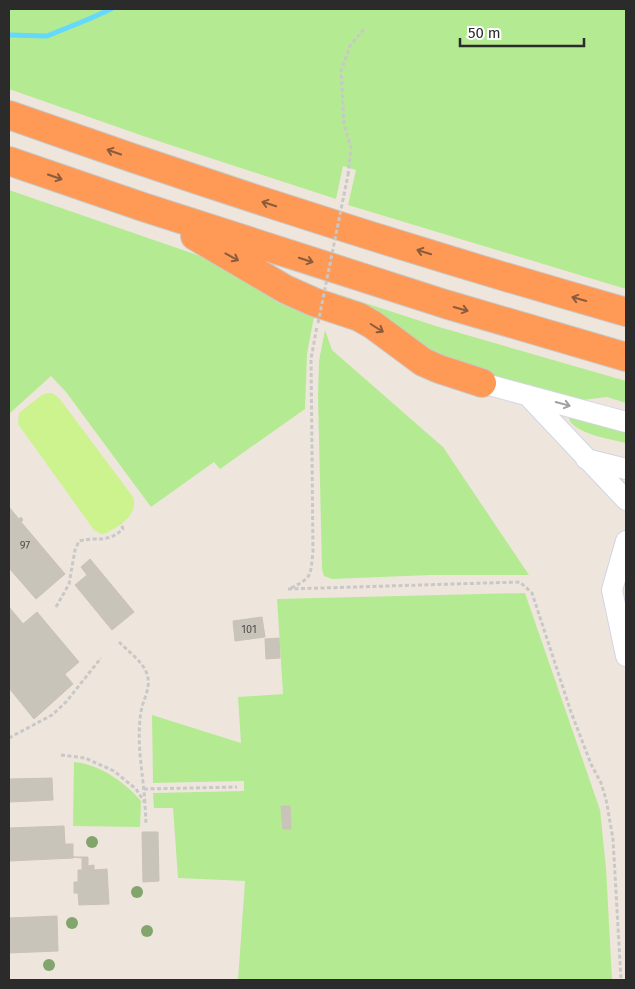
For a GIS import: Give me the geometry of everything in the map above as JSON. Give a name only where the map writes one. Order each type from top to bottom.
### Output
[{"type":"highway","points":[[9,115],[121,155],[290,211],[626,312]]},
{"type":"highway","points":[[9,161],[143,208],[446,304],[626,357]]},
{"type":"highway","points":[[143,208],[239,261],[284,289],[314,302],[359,317],[373,325],[423,362],[482,382]]},
{"type":"lane","points":[[482,382],[626,422]]},
{"type":"lane","points":[[527,394],[626,500]]},
{"type":"lane","points":[[586,459],[626,463]]},
{"type":"lane","points":[[586,459],[626,469]]},
{"type":"lane","points":[[626,541],[612,590],[626,656]]},
{"type":"path","points":[[365,28],[350,46],[341,71],[344,124],[351,148],[348,175],[311,359],[313,552],[310,574],[306,581],[288,590],[520,582],[532,593],[571,712],[606,799],[613,839],[621,980]]},
{"type":"path","points":[[56,606],[69,584],[75,550],[79,541],[102,540],[115,536],[124,529],[120,523]]},
{"type":"path","points":[[120,642],[140,663],[146,672],[148,680],[140,728],[146,824]]},
{"type":"path","points":[[9,738],[52,715],[66,702],[101,658]]},
{"type":"path","points":[[61,755],[85,758],[114,771],[136,789],[145,803]]},
{"type":"path","points":[[144,789],[237,787]]},
{"type":"green space","points":[[9,9],[626,9],[626,289],[348,205],[356,170],[343,166],[336,199],[146,137],[9,89]]},
{"type":"green space","points":[[9,190],[206,258],[253,283],[277,302],[314,317],[307,354],[305,409],[220,469],[214,462],[151,507],[66,392],[51,376],[9,414]]},
{"type":"green space","points":[[331,292],[439,327],[626,381],[626,403],[607,397],[574,401],[466,371],[330,299]]},
{"type":"green space","points":[[325,330],[332,350],[443,447],[529,575],[431,575],[332,579],[324,576],[322,569],[318,397],[319,361]]},
{"type":"green space","points":[[52,393],[59,398],[133,497],[134,503],[131,514],[117,527],[106,533],[101,534],[94,530],[18,424],[19,413],[42,395]]},
{"type":"green space","points":[[569,416],[626,433],[626,443],[583,431],[570,422]]},
{"type":"green space","points":[[525,593],[600,810],[606,868],[612,980],[238,980],[245,881],[178,878],[173,808],[154,808],[153,793],[244,791],[244,781],[153,783],[152,715],[241,743],[238,697],[283,694],[277,599]]},
{"type":"green space","points":[[74,762],[83,763],[102,770],[135,794],[141,801],[140,827],[73,826]]},
{"type":"building","points":[[9,507],[19,519],[21,517],[23,520],[21,522],[65,574],[36,599],[9,568]]},
{"type":"building","points":[[90,559],[134,612],[112,630],[75,585],[87,575],[81,567]]},
{"type":"building","points":[[9,607],[73,684],[34,719],[9,688]]},
{"type":"building","points":[[37,612],[79,662],[65,674],[23,624]]},
{"type":"building","points":[[262,617],[265,637],[235,641],[233,621]]},
{"type":"building","points":[[279,638],[280,658],[266,659],[265,639]]},
{"type":"building","points":[[52,778],[53,800],[9,802],[9,779]]},
{"type":"building","points":[[281,806],[290,806],[291,829],[283,829]]},
{"type":"building","points":[[64,826],[65,844],[73,844],[73,858],[9,861],[9,828]]},
{"type":"building","points":[[142,832],[158,832],[159,881],[143,882]]},
{"type":"building","points":[[73,857],[88,857],[88,866],[94,865],[94,870],[107,869],[109,904],[79,905],[78,893],[74,893],[74,882],[78,882],[78,870],[82,870],[82,858]]},
{"type":"building","points":[[57,916],[58,951],[9,953],[9,918]]},
{"type":"waterway","points":[[9,35],[47,36],[111,9]]}]
